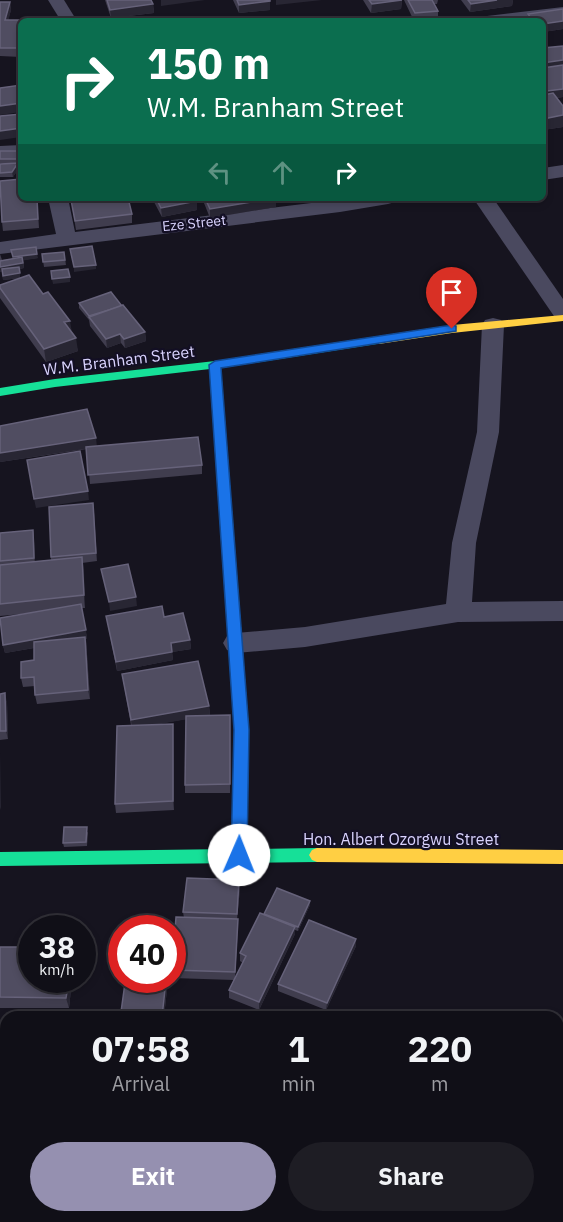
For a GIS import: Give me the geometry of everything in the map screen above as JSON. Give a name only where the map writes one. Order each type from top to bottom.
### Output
[{"type":"street","points":[[56,0],[67,18]]},
{"type":"street","points":[[512,18],[563,12]]},
{"type":"street","points":[[0,152],[18,151]]},
{"type":"street","points":[[546,174],[563,171]]},
{"type":"street","points":[[59,201],[67,238]]},
{"type":"street","name":"Eze Street","points":[[0,248],[371,201]]},
{"type":"street","points":[[485,201],[563,316]]},
{"type":"street","name":"W.M. Branham Street","points":[[0,392],[55,383],[215,365],[384,338],[563,316]]},
{"type":"street","points":[[458,612],[464,543],[488,432],[492,325]]},
{"type":"street","points":[[215,365],[242,730],[239,855]]},
{"type":"street","points":[[236,643],[305,638],[458,612],[563,611]]},
{"type":"street","name":"Hon. Albert Ozorgwu Street","points":[[0,859],[239,855],[563,858]]},
{"type":"building","points":[[107,0],[151,0],[153,4],[110,10]]},
{"type":"building","points":[[237,0],[270,0],[270,1],[239,5]]},
{"type":"building","points":[[369,0],[402,0],[372,4]]},
{"type":"building","points":[[408,0],[432,0],[438,11],[415,13]]},
{"type":"building","points":[[468,0],[497,0],[471,4]]},
{"type":"building","points":[[0,2],[10,2],[5,20],[18,20],[18,48],[0,48]]},
{"type":"building","points":[[563,9],[563,21],[546,24],[546,18],[531,18],[528,14]]},
{"type":"building","points":[[563,46],[563,60],[546,63],[546,48]]},
{"type":"building","points":[[563,65],[563,89],[547,91],[546,68]]},
{"type":"building","points":[[18,85],[18,103],[0,106],[0,88]]},
{"type":"building","points":[[553,93],[563,106],[563,115],[546,118],[546,94]]},
{"type":"building","points":[[18,114],[18,128],[0,131],[0,116]]},
{"type":"building","points":[[0,151],[18,151],[18,159],[0,159]]},
{"type":"building","points":[[18,163],[12,172],[0,173],[0,164]]},
{"type":"building","points":[[18,179],[18,201],[37,201],[38,219],[2,222],[0,181]]},
{"type":"building","points":[[71,201],[129,201],[132,214],[75,221]]},
{"type":"building","points":[[158,201],[197,201],[161,208]]},
{"type":"building","points":[[206,201],[258,201],[210,209]]},
{"type":"building","points":[[92,246],[96,265],[74,267],[70,249]]},
{"type":"building","points":[[36,247],[37,254],[13,257],[11,250]]},
{"type":"building","points":[[64,252],[65,260],[43,262],[42,254]]},
{"type":"building","points":[[22,257],[23,263],[0,267],[0,261]]},
{"type":"building","points":[[19,267],[20,273],[3,276],[2,269]]},
{"type":"building","points":[[68,269],[70,277],[52,279],[51,271]]},
{"type":"building","points":[[29,275],[43,294],[48,292],[70,321],[64,322],[76,338],[44,349],[0,288],[0,285]]},
{"type":"building","points":[[111,292],[122,306],[89,316],[79,303]]},
{"type":"building","points":[[123,305],[145,332],[124,339],[120,334],[106,339],[89,317]]},
{"type":"building","points":[[87,409],[96,438],[0,453],[0,426]]},
{"type":"building","points":[[198,437],[202,465],[88,475],[86,447]]},
{"type":"building","points":[[80,451],[88,491],[34,499],[27,460]]},
{"type":"building","points":[[93,503],[96,553],[51,557],[49,507]]},
{"type":"building","points":[[33,530],[34,558],[0,561],[0,533]]},
{"type":"building","points":[[82,557],[84,595],[0,604],[0,565]]},
{"type":"building","points":[[128,564],[136,597],[109,602],[101,569]]},
{"type":"building","points":[[81,604],[86,630],[3,645],[0,618]]},
{"type":"building","points":[[162,606],[164,617],[183,613],[190,640],[171,643],[172,652],[116,662],[106,616]]},
{"type":"building","points":[[85,637],[88,690],[35,695],[34,677],[21,678],[21,662],[34,660],[34,642]]},
{"type":"building","points":[[198,661],[209,706],[131,720],[122,674]]},
{"type":"building","points":[[5,693],[6,731],[0,731],[0,694]]},
{"type":"building","points":[[230,715],[230,784],[185,785],[186,716]]},
{"type":"building","points":[[173,724],[173,801],[115,804],[117,726]]},
{"type":"building","points":[[64,827],[87,827],[86,842],[63,843]]},
{"type":"building","points":[[187,878],[239,880],[237,914],[183,912]]},
{"type":"building","points":[[277,888],[310,901],[298,927],[264,914]]},
{"type":"building","points":[[260,913],[295,927],[259,1002],[229,990],[246,956],[240,953]]},
{"type":"building","points":[[186,917],[238,919],[235,972],[186,970]]},
{"type":"building","points":[[309,920],[356,939],[327,1003],[278,984]]},
{"type":"building","points":[[0,947],[18,947],[18,993],[67,993],[66,998],[0,997]]},
{"type":"building","points":[[124,993],[165,993],[163,1011],[121,1011]]},
{"type":"traffic: fast","points":[[0,392],[55,383],[215,365],[379,340]]},
{"type":"traffic: fast","points":[[215,365],[242,730],[239,855]]},
{"type":"traffic: fast","points":[[0,859],[317,855]]},
{"type":"traffic: slow","points":[[379,340],[452,329],[563,318]]},
{"type":"traffic: slow","points":[[317,855],[563,857]]},
{"type":"route","points":[[239,855],[242,730],[215,365],[452,329]]}]
